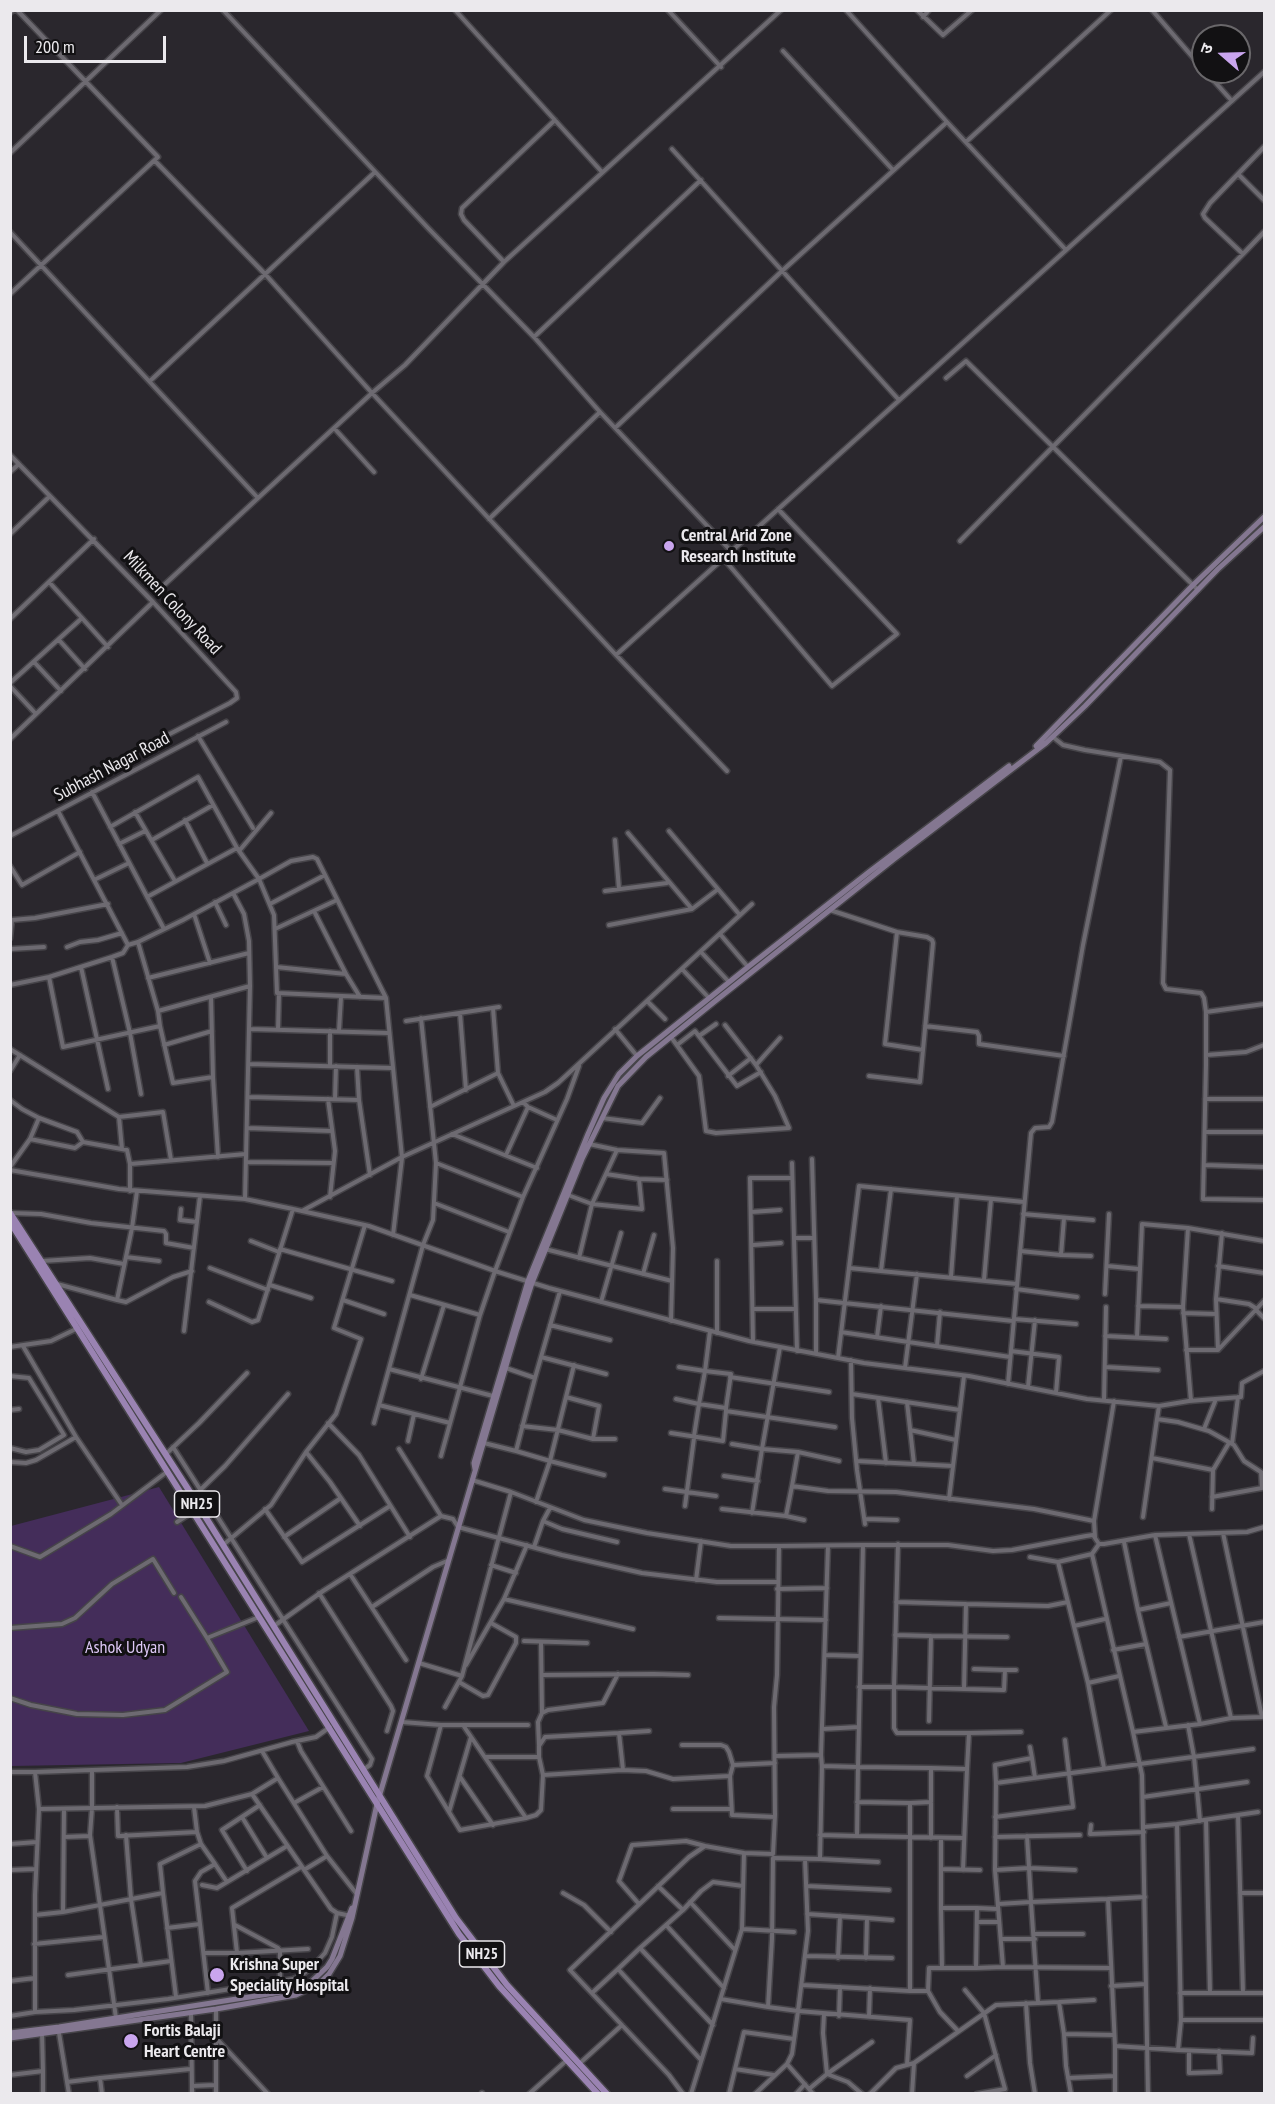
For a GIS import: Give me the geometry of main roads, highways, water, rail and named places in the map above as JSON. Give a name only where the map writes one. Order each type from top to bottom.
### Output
[{"type":"main road","points":[[475,1470],[474,1463],[493,1396],[530,1282],[588,1134],[604,1098],[619,1074],[709,998],[731,985],[748,967],[868,872],[1040,743],[1192,585],[1264,517]]},
{"type":"main road","points":[[10,2038],[116,2018],[294,1990],[319,1975],[332,1959],[354,1904],[377,1804],[530,1282],[589,1144],[615,1091],[625,1077],[731,985],[1052,737],[1264,526]]},
{"type":"main road","name":"NH25","points":[[11,1213],[57,1284],[168,1471],[471,1940],[598,2094]]},
{"type":"main road","name":"NH25","points":[[10,1222],[193,1497],[273,1626],[377,1804],[467,1945],[499,1986],[567,2060],[577,2066],[607,2094]]},
{"type":"main road","points":[[10,2033],[59,2032],[296,1995],[319,1984],[329,1974],[340,1956],[350,1916]]},
{"type":"place","name":"Central Arid Zone Research Institute","points":[[669,546]]},
{"type":"place","name":"Krishna Super Speciality Hospital","points":[[217,1975]]},
{"type":"place","name":"Fortis Balaji Heart Centre","points":[[131,2041]]},
{"type":"park label","name":"Ashok Udyan","points":[[125,1648]]}]
